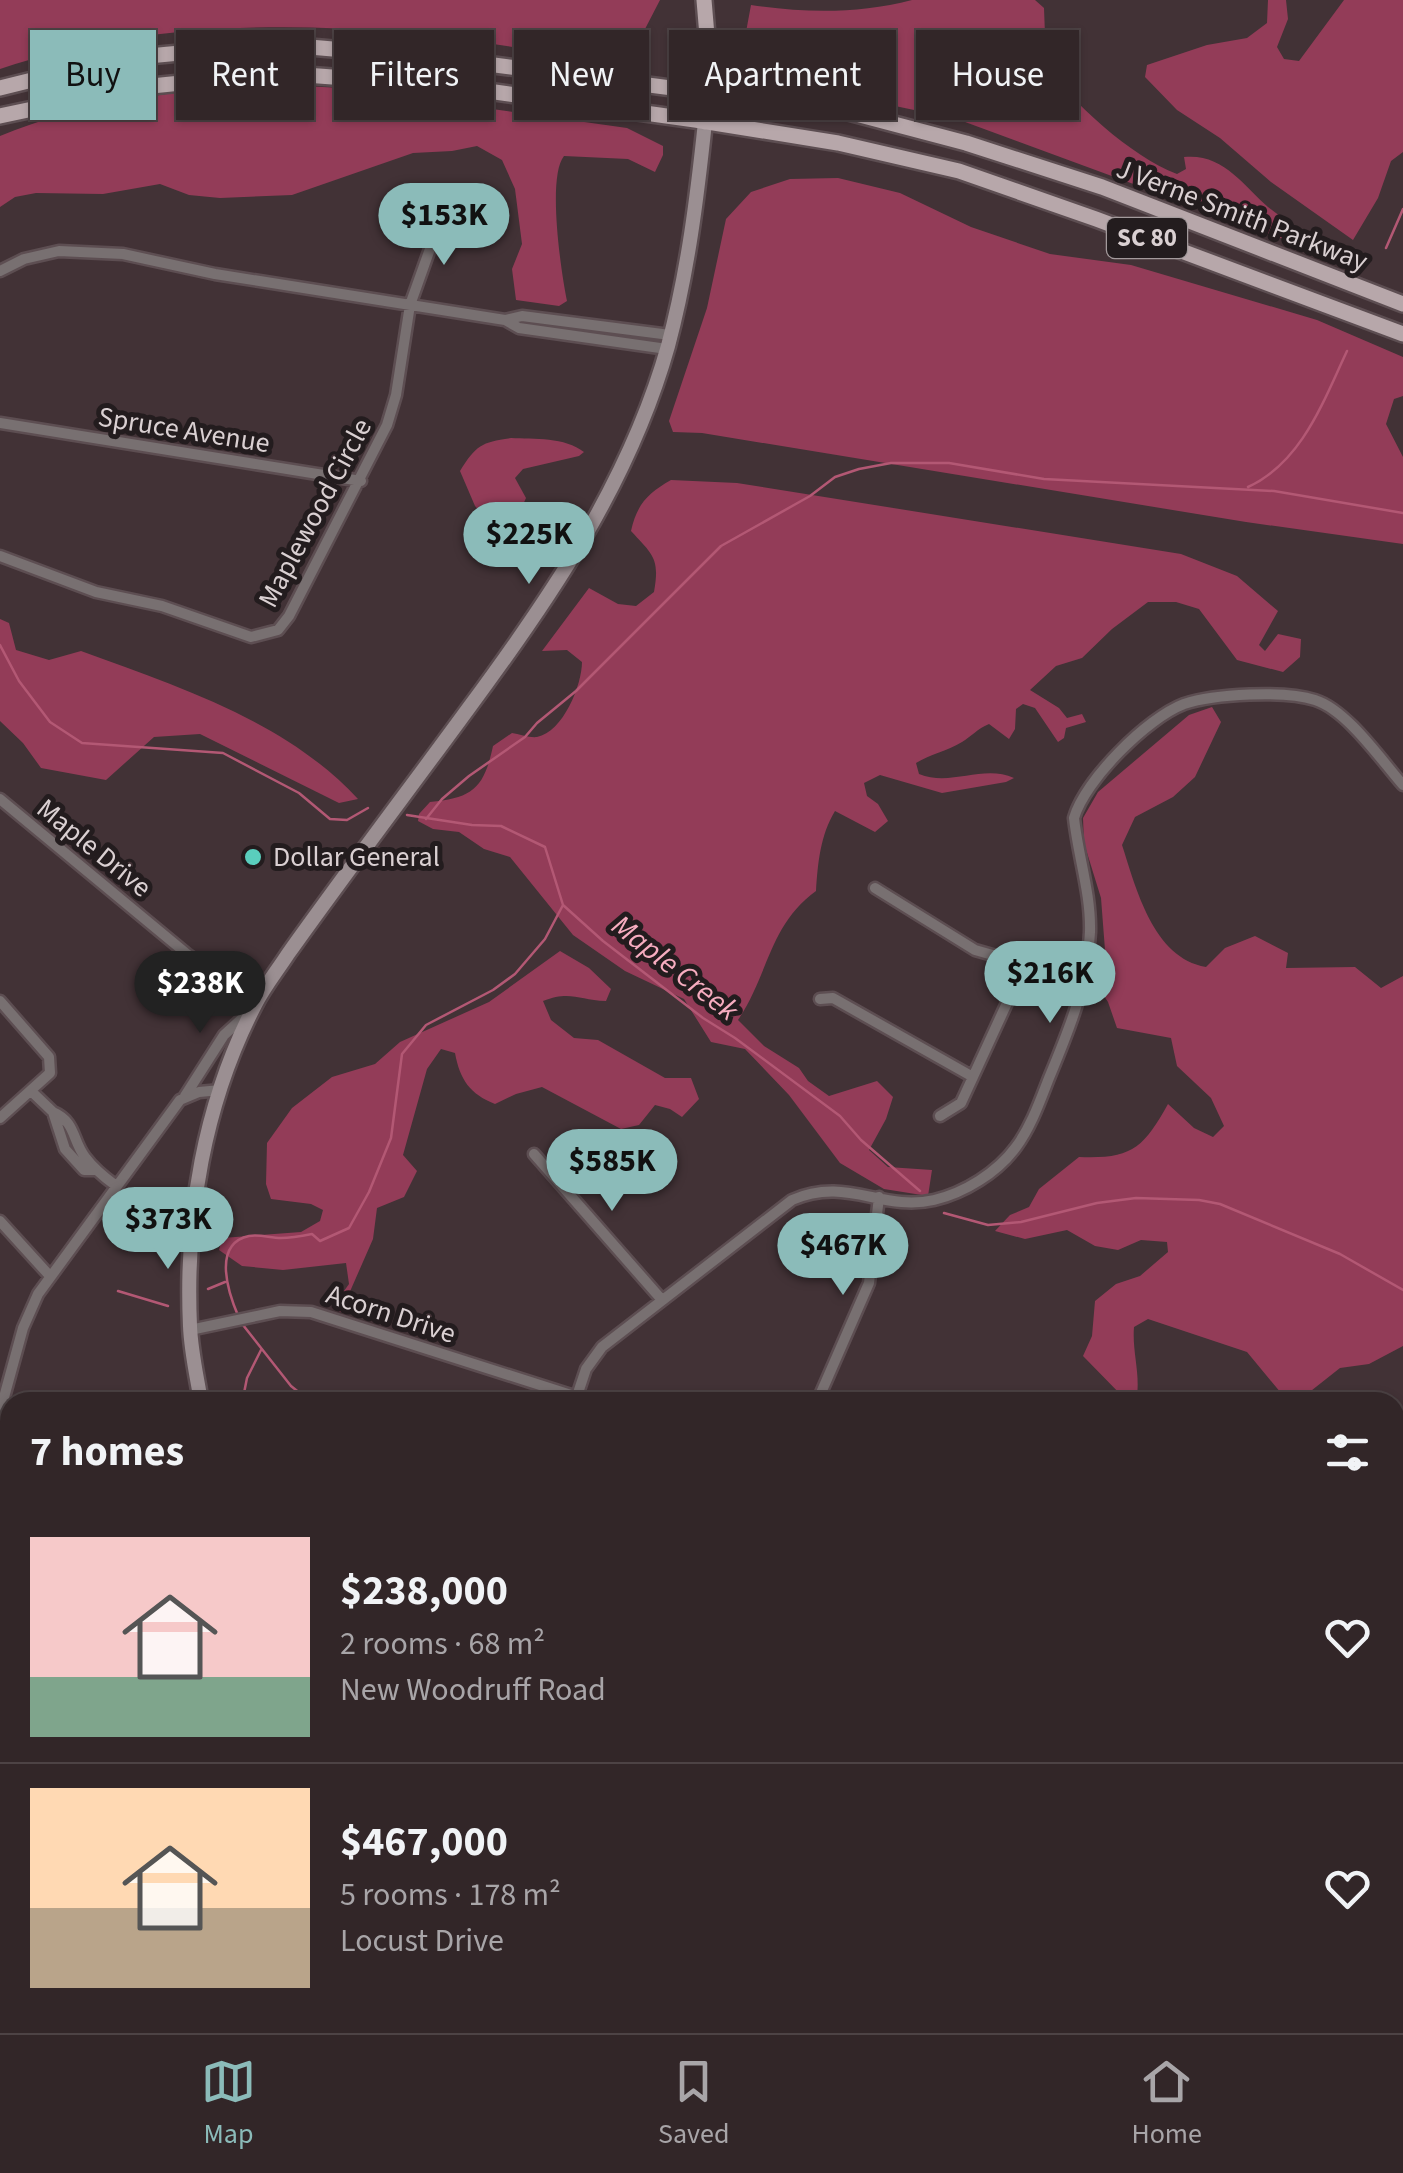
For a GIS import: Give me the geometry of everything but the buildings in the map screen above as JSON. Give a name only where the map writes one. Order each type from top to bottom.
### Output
[{"type":"main road","points":[[704,0],[706,30]]},
{"type":"main road","name":"J Verne Smith Parkway","points":[[0,88],[118,60],[275,44],[448,59],[669,101]]},
{"type":"main road","name":"J Verne Smith Parkway","points":[[0,116],[132,88],[279,73],[669,105]]},
{"type":"main road","points":[[199,1392],[190,1330],[195,1201],[222,1090],[255,1006],[315,915],[525,632],[579,550],[624,461],[669,342],[694,226],[705,120]]},
{"type":"main road","name":"J Verne Smith Parkway","points":[[753,120],[959,172],[1096,218],[1403,334]]},
{"type":"main road","name":"J Verne Smith Parkway","points":[[880,120],[966,142],[1102,187],[1403,304]]},
{"type":"street","name":"Maplewood Circle","points":[[0,556],[96,592],[162,606],[242,635],[260,637],[284,624],[361,481],[392,410],[410,305],[441,218]]},
{"type":"street","points":[[0,271],[41,254],[89,250],[410,305],[505,320],[522,316],[669,342]]},
{"type":"street","name":"Spruce Avenue","points":[[0,423],[361,481]]},
{"type":"street","points":[[578,1392],[593,1358],[792,1200],[835,1190],[916,1203],[954,1194],[985,1176],[1016,1148],[1074,1022],[1084,981],[1090,922],[1074,818],[1078,805],[1111,762],[1172,710],[1215,698],[1316,700],[1335,710],[1403,785]]},
{"type":"street","name":"Maple Drive","points":[[0,799],[255,1006]]},
{"type":"street","points":[[874,888],[975,950],[1084,981]]},
{"type":"street","points":[[940,1116],[961,1103],[1024,966]]},
{"type":"street","points":[[820,999],[833,998],[973,1078]]},
{"type":"street","points":[[0,1001],[49,1057],[50,1073],[0,1118]]},
{"type":"street","points":[[5,1392],[23,1328],[49,1275],[185,1096],[224,1035],[255,1006]]},
{"type":"street","points":[[32,1090],[62,1116],[74,1130],[82,1154],[116,1185]]},
{"type":"street","points":[[185,1096],[222,1090]]},
{"type":"street","points":[[534,1154],[662,1300]]},
{"type":"street","points":[[821,1392],[869,1283],[879,1197]]},
{"type":"street","points":[[0,1221],[49,1275]]},
{"type":"street","name":"Acorn Drive","points":[[190,1330],[280,1311],[311,1312],[551,1392]]},
{"type":"shaded area","points":[[0,0],[660,0],[645,29],[514,30],[514,47],[494,44],[494,30],[296,27],[176,30],[156,35],[156,30],[30,30],[30,60],[0,69]]},
{"type":"shaded area","points":[[912,0],[1035,0],[1044,8],[1045,30],[916,30],[916,110],[896,106],[896,30],[746,30],[751,5],[791,10],[872,8]]},
{"type":"shaded area","points":[[1268,0],[1286,0],[1288,19],[1277,47],[1284,59],[1299,61],[1344,0],[1403,0],[1403,152],[1391,161],[1378,198],[1353,240],[1271,182],[1220,138],[1177,110],[1145,77],[1147,65],[1207,45],[1247,38],[1267,23]]},
{"type":"shaded area","points":[[314,87],[334,88],[334,120],[494,120],[494,109],[514,112],[514,120],[570,120],[627,128],[663,146],[663,155],[655,172],[628,159],[564,156],[556,183],[556,203],[567,301],[559,306],[516,300],[512,269],[522,244],[515,189],[502,160],[477,146],[413,153],[292,195],[220,198],[189,195],[160,184],[103,194],[36,193],[15,197],[0,207],[0,136],[45,120],[156,120],[156,95],[176,93],[176,120],[314,120]]},
{"type":"shaded area","points":[[1079,103],[1140,155],[1177,174],[1186,169],[1184,157],[1221,165],[1268,207],[1319,243],[1321,253],[960,120],[1079,120]]},
{"type":"shaded area","points":[[838,178],[900,193],[971,227],[1050,254],[1131,265],[1317,320],[1403,357],[1403,396],[1394,399],[1386,424],[1403,457],[1403,544],[702,433],[673,432],[669,421],[707,308],[726,219],[751,192],[790,179]]},
{"type":"shaded area","points":[[511,438],[559,441],[584,452],[523,469],[515,478],[526,498],[517,518],[528,532],[541,534],[546,545],[538,561],[525,564],[475,506],[460,471],[481,446]]},
{"type":"shaded area","points":[[671,480],[737,483],[1181,554],[1237,576],[1278,611],[1259,645],[1265,651],[1278,634],[1301,639],[1300,657],[1283,672],[1237,660],[1199,609],[1176,602],[1148,602],[1082,658],[1056,666],[1030,690],[1059,708],[1067,718],[1082,714],[1086,722],[1066,728],[1064,738],[1058,742],[1035,708],[1023,704],[1016,709],[1015,729],[1009,739],[989,724],[957,745],[916,763],[919,774],[931,777],[991,773],[1014,778],[942,793],[880,775],[864,783],[867,796],[878,804],[888,821],[875,832],[835,811],[823,840],[816,891],[788,919],[738,1020],[764,1046],[799,1068],[808,1081],[829,1096],[877,1081],[893,1097],[869,1150],[888,1167],[932,1170],[928,1196],[884,1189],[840,1163],[789,1095],[745,1049],[711,1042],[684,999],[625,971],[573,935],[510,857],[484,849],[459,832],[433,829],[418,821],[430,802],[457,797],[474,788],[485,772],[493,746],[512,733],[534,737],[546,733],[563,717],[575,695],[582,662],[567,650],[542,651],[589,588],[618,604],[636,606],[654,592],[653,558],[631,531],[645,500]]},
{"type":"shaded area","points":[[0,619],[9,623],[16,650],[49,660],[81,651],[193,693],[265,727],[329,772],[358,799],[339,803],[200,734],[154,737],[106,780],[41,768],[0,721]]},
{"type":"shaded area","points":[[1212,707],[1221,722],[1195,777],[1173,797],[1135,817],[1122,845],[1141,900],[1160,936],[1188,961],[1206,967],[1225,948],[1255,936],[1288,953],[1286,968],[1355,967],[1381,988],[1403,976],[1403,1346],[1369,1364],[1340,1368],[1310,1392],[1280,1392],[1247,1352],[1148,1319],[1134,1327],[1137,1392],[1118,1392],[1083,1356],[1092,1336],[1095,1301],[1116,1284],[1140,1276],[1168,1252],[1167,1242],[1141,1240],[1118,1250],[1095,1246],[1067,1230],[1025,1239],[995,1231],[1010,1215],[1029,1207],[1039,1189],[1079,1157],[1111,1156],[1134,1148],[1151,1132],[1168,1104],[1194,1128],[1213,1137],[1224,1126],[1211,1098],[1177,1066],[1171,1038],[1117,1028],[1108,1002],[1096,984],[1105,950],[1101,898],[1084,843],[1083,818],[1098,792],[1189,715]]},
{"type":"shaded area","points":[[560,951],[589,968],[611,989],[606,1001],[568,996],[543,1001],[551,1020],[574,1038],[598,1040],[665,1078],[691,1078],[699,1099],[682,1117],[655,1105],[639,1125],[621,1129],[542,1087],[495,1104],[468,1085],[455,1053],[441,1049],[427,1069],[403,1155],[417,1171],[404,1197],[377,1208],[373,1239],[341,1312],[332,1308],[349,1284],[346,1263],[283,1270],[242,1266],[219,1250],[222,1238],[301,1232],[320,1221],[323,1210],[311,1204],[271,1199],[266,1184],[267,1143],[292,1108],[332,1077],[375,1064],[400,1042],[489,1002]]},
{"type":"waterway","points":[[1386,248],[1403,209]]},
{"type":"waterway","points":[[1248,487],[1267,476],[1297,446],[1347,351]]},
{"type":"waterway","points":[[426,819],[442,799],[525,737],[576,691],[721,546],[810,496],[835,477],[859,469],[891,463],[949,463],[1044,479],[1274,491],[1403,513]]},
{"type":"waterway","name":"Maple Creek","points":[[0,645],[19,681],[50,722],[82,743],[223,753],[299,793],[330,819],[347,820],[368,808]]},
{"type":"waterway","name":"Maple Creek","points":[[407,815],[501,826],[545,847],[563,905],[703,1018],[840,1116],[861,1140],[920,1191]]},
{"type":"waterway","points":[[239,1318],[226,1271],[230,1249],[249,1236],[285,1238],[312,1234],[320,1241],[349,1228],[391,1138],[402,1054],[426,1025],[515,974],[545,939],[563,905]]},
{"type":"waterway","name":"Maple Creek","points":[[944,1213],[988,1225],[1136,1198],[1199,1200],[1220,1204],[1340,1254],[1403,1290]]},
{"type":"waterway","points":[[208,1289],[225,1282]]},
{"type":"waterway","points":[[118,1291],[168,1306]]},
{"type":"waterway","points":[[243,1325],[298,1392]]},
{"type":"waterway","points":[[244,1392],[261,1350]]},
{"type":"place","name":"Dollar General","points":[[253,857]]}]
